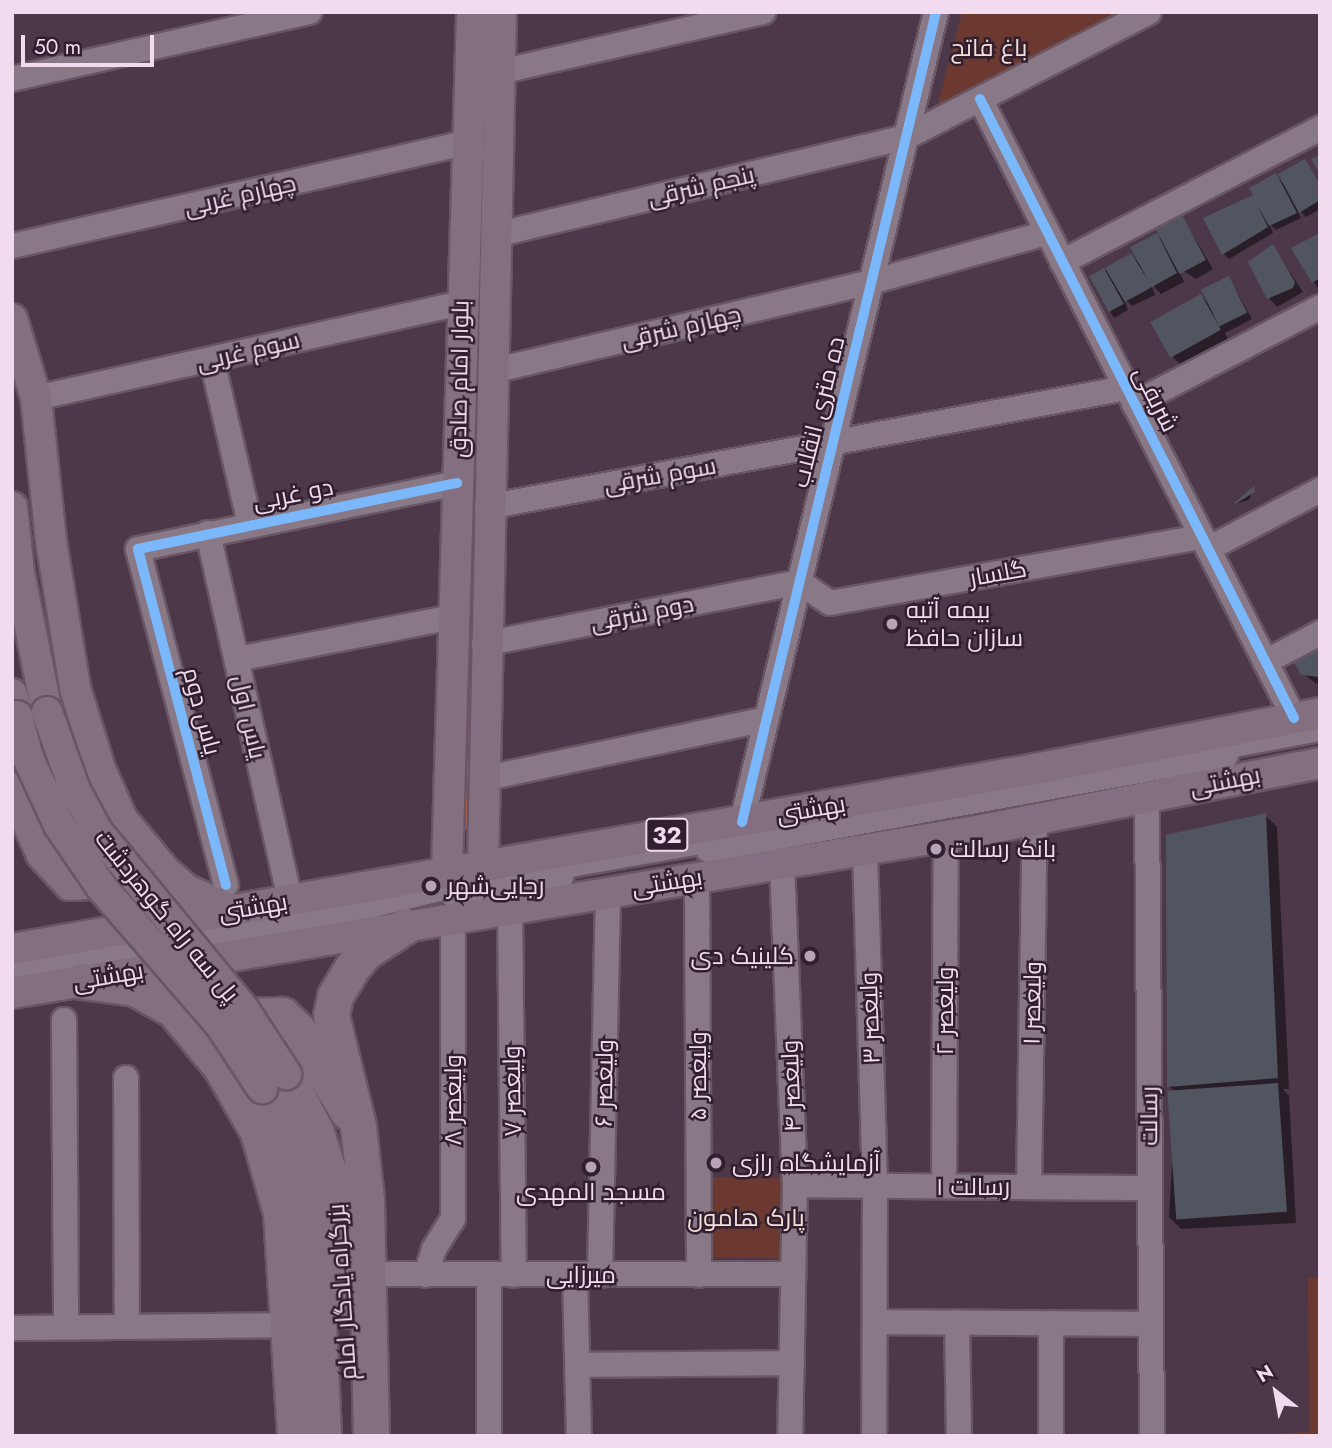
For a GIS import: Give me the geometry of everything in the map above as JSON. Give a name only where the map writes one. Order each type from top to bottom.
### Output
[{"type":"highway","points":[[371,1436],[369,1274],[358,1126],[331,1015],[335,996],[365,951],[405,926]]},
{"type":"highway","points":[[82,981],[135,988],[159,997],[190,1025],[221,1066],[258,1132],[281,1213],[295,1436]]},
{"type":"highway","points":[[221,1066],[221,1052],[232,1027],[261,1013],[282,1015],[298,1030],[358,1126]]},
{"type":"highway","name":"بزرگراه یادگار امام","points":[[274,1081],[288,1144],[314,1228],[323,1436]]},
{"type":"highway","name":"بزرگراه یادگار امام","points":[[274,1081],[316,1132],[341,1222],[350,1436]]},
{"type":"main road","name":"بلوار امام صادق","points":[[447,871],[460,303],[472,12]]},
{"type":"main road","name":"بلوار امام صادق","points":[[483,866],[481,829],[484,644],[501,12]]},
{"type":"main road","points":[[460,303],[492,306]]},
{"type":"main road","points":[[12,319],[36,398],[51,541],[75,688],[122,819],[165,872],[187,890],[229,898]]},
{"type":"main road","name":"پل سه راه گوهردشت","points":[[12,507],[19,572],[47,712],[75,790],[97,831],[244,1010],[274,1081]]},
{"type":"main road","name":"پل سه راه گوهردشت","points":[[15,705],[32,769],[59,825],[102,888],[220,1024],[274,1081]]},
{"type":"main road","name":"بهشتى","points":[[12,949],[229,898],[290,900],[1311,720]]},
{"type":"main road","name":"بهشتی","points":[[12,993],[510,907],[946,836],[1320,763]]},
{"type":"main road","points":[[12,778],[59,825]]},
{"type":"main road","points":[[12,788],[42,855],[70,885],[91,884],[107,877],[122,857],[122,819]]},
{"type":"main road","points":[[447,835],[464,842],[475,838],[481,829]]},
{"type":"street","points":[[12,79],[310,12]]},
{"type":"street","points":[[499,72],[763,12]]},
{"type":"street","name":"ده متری انقلاب","points":[[742,822],[936,12]]},
{"type":"street","name":"پنجم شرقی","points":[[495,235],[906,137],[1149,12]]},
{"type":"street","name":"شریفی","points":[[980,99],[1265,662],[1311,720]]},
{"type":"street","points":[[1062,262],[1320,128]]},
{"type":"street","name":"چهارم غربی","points":[[12,246],[467,143]]},
{"type":"street","name":"چهارم شرقی","points":[[492,371],[871,282],[1047,233]]},
{"type":"street","name":"سوم غربی","points":[[36,398],[460,303]]},
{"type":"street","name":"سوم شرقی","points":[[487,507],[832,443],[1130,396],[1320,307]]},
{"type":"street","points":[[212,360],[250,524]]},
{"type":"street","name":"دو غربی","points":[[138,549],[457,483]]},
{"type":"street","name":"گلسار","points":[[799,582],[830,603],[1205,543],[1320,490]]},
{"type":"street","name":"یاس اول","points":[[208,533],[290,900]]},
{"type":"street","name":"یاس دوم","points":[[138,549],[229,898]]},
{"type":"street","name":"دوم شرقی","points":[[484,644],[799,582]]},
{"type":"street","points":[[237,659],[454,617]]},
{"type":"street","points":[[1265,662],[1320,633]]},
{"type":"street","points":[[482,779],[766,719]]},
{"type":"street","points":[[12,972],[373,905],[461,883],[663,851],[1311,720]]},
{"type":"street","points":[[12,980],[233,942],[455,893],[1320,738]]},
{"type":"street","name":"رسالت","points":[[1147,797],[1152,1436]]},
{"type":"street","name":"ولیعصر ۱","points":[[1030,1187],[1035,818]]},
{"type":"street","name":"ولیعصر ۲","points":[[944,1186],[946,836]]},
{"type":"street","name":"ولیعصر ۳","points":[[866,850],[875,1186],[874,1436]]},
{"type":"street","name":"ولیعصر ۴","points":[[782,863],[795,1185],[790,1436]]},
{"type":"street","name":"ولیعصر ۵","points":[[697,877],[699,1275]]},
{"type":"street","name":"ولیعصر ۶","points":[[600,1275],[608,891]]},
{"type":"street","name":"ولیعصر ۷","points":[[489,1436],[501,1274],[510,907]]},
{"type":"street","name":"ولیعصر ۸","points":[[426,1275],[453,1219],[453,917]]},
{"type":"street","points":[[64,1020],[66,1327]]},
{"type":"street","points":[[126,1078],[127,1327]]},
{"type":"street","name":"رسالت ۱","points":[[795,1185],[1150,1188]]},
{"type":"street","name":"میرزایی","points":[[369,1274],[793,1274]]},
{"type":"street","points":[[575,1275],[579,1436]]},
{"type":"street","points":[[875,1322],[1151,1324]]},
{"type":"street","points":[[957,1322],[959,1436]]},
{"type":"street","points":[[1051,1323],[1051,1436]]},
{"type":"street","points":[[12,1328],[290,1325]]},
{"type":"street","points":[[578,1365],[792,1363]]},
{"type":"green space","name":"باغ فاتح","points":[[962,12],[1144,12],[935,115]]},
{"type":"green space","name":"پارک هامون","points":[[709,1177],[785,1178],[784,1258],[708,1257]]},
{"type":"green space","points":[[1308,1278],[1320,1278],[1320,1436],[1194,1436],[1309,1432]]},
{"type":"shaded area","points":[[477,340],[470,826],[461,834]]},
{"type":"building","points":[[1320,155],[1320,174],[1311,159]]},
{"type":"building","points":[[1305,159],[1320,184],[1320,200],[1299,213],[1278,174]]},
{"type":"building","points":[[1276,173],[1297,213],[1269,226],[1257,205],[1268,227],[1222,255],[1203,218],[1253,195],[1249,188]]},
{"type":"building","points":[[1182,215],[1206,260],[1179,274],[1156,229]]},
{"type":"building","points":[[1157,233],[1177,273],[1125,302],[1105,268],[1131,253],[1148,280],[1130,247]]},
{"type":"building","points":[[1318,234],[1320,278],[1312,283],[1291,248]]},
{"type":"building","points":[[1273,244],[1295,282],[1293,288],[1267,299],[1248,262]]},
{"type":"building","points":[[1104,268],[1124,304],[1109,312],[1089,276]]},
{"type":"building","points":[[1229,276],[1247,313],[1219,326],[1201,290]]},
{"type":"building","points":[[1201,294],[1221,330],[1170,358],[1150,322]]},
{"type":"building","points":[[1254,486],[1255,492],[1234,503]]},
{"type":"building","points":[[1320,647],[1320,677],[1301,675],[1293,661]]},
{"type":"building","points":[[1266,813],[1278,1078],[1167,1087],[1166,835]]},
{"type":"building","points":[[1278,1083],[1287,1212],[1176,1219],[1167,1091]]},
{"type":"cycle path","points":[[742,822],[936,12]]},
{"type":"cycle path","points":[[980,99],[1294,718]]},
{"type":"cycle path","points":[[226,885],[138,549],[457,483]]},
{"type":"place","name":"بیمه آتیه سازان حافظ","points":[[892,624]]},
{"type":"place","name":"بانک رسالت","points":[[936,849]]},
{"type":"place","name":"رجایی‌شهر","points":[[431,886]]},
{"type":"place","name":"کلینیک دی","points":[[810,956]]},
{"type":"place","name":"آزمایشگاه رازی","points":[[716,1163]]},
{"type":"place","name":"مسجد المهدی","points":[[591,1167]]}]
